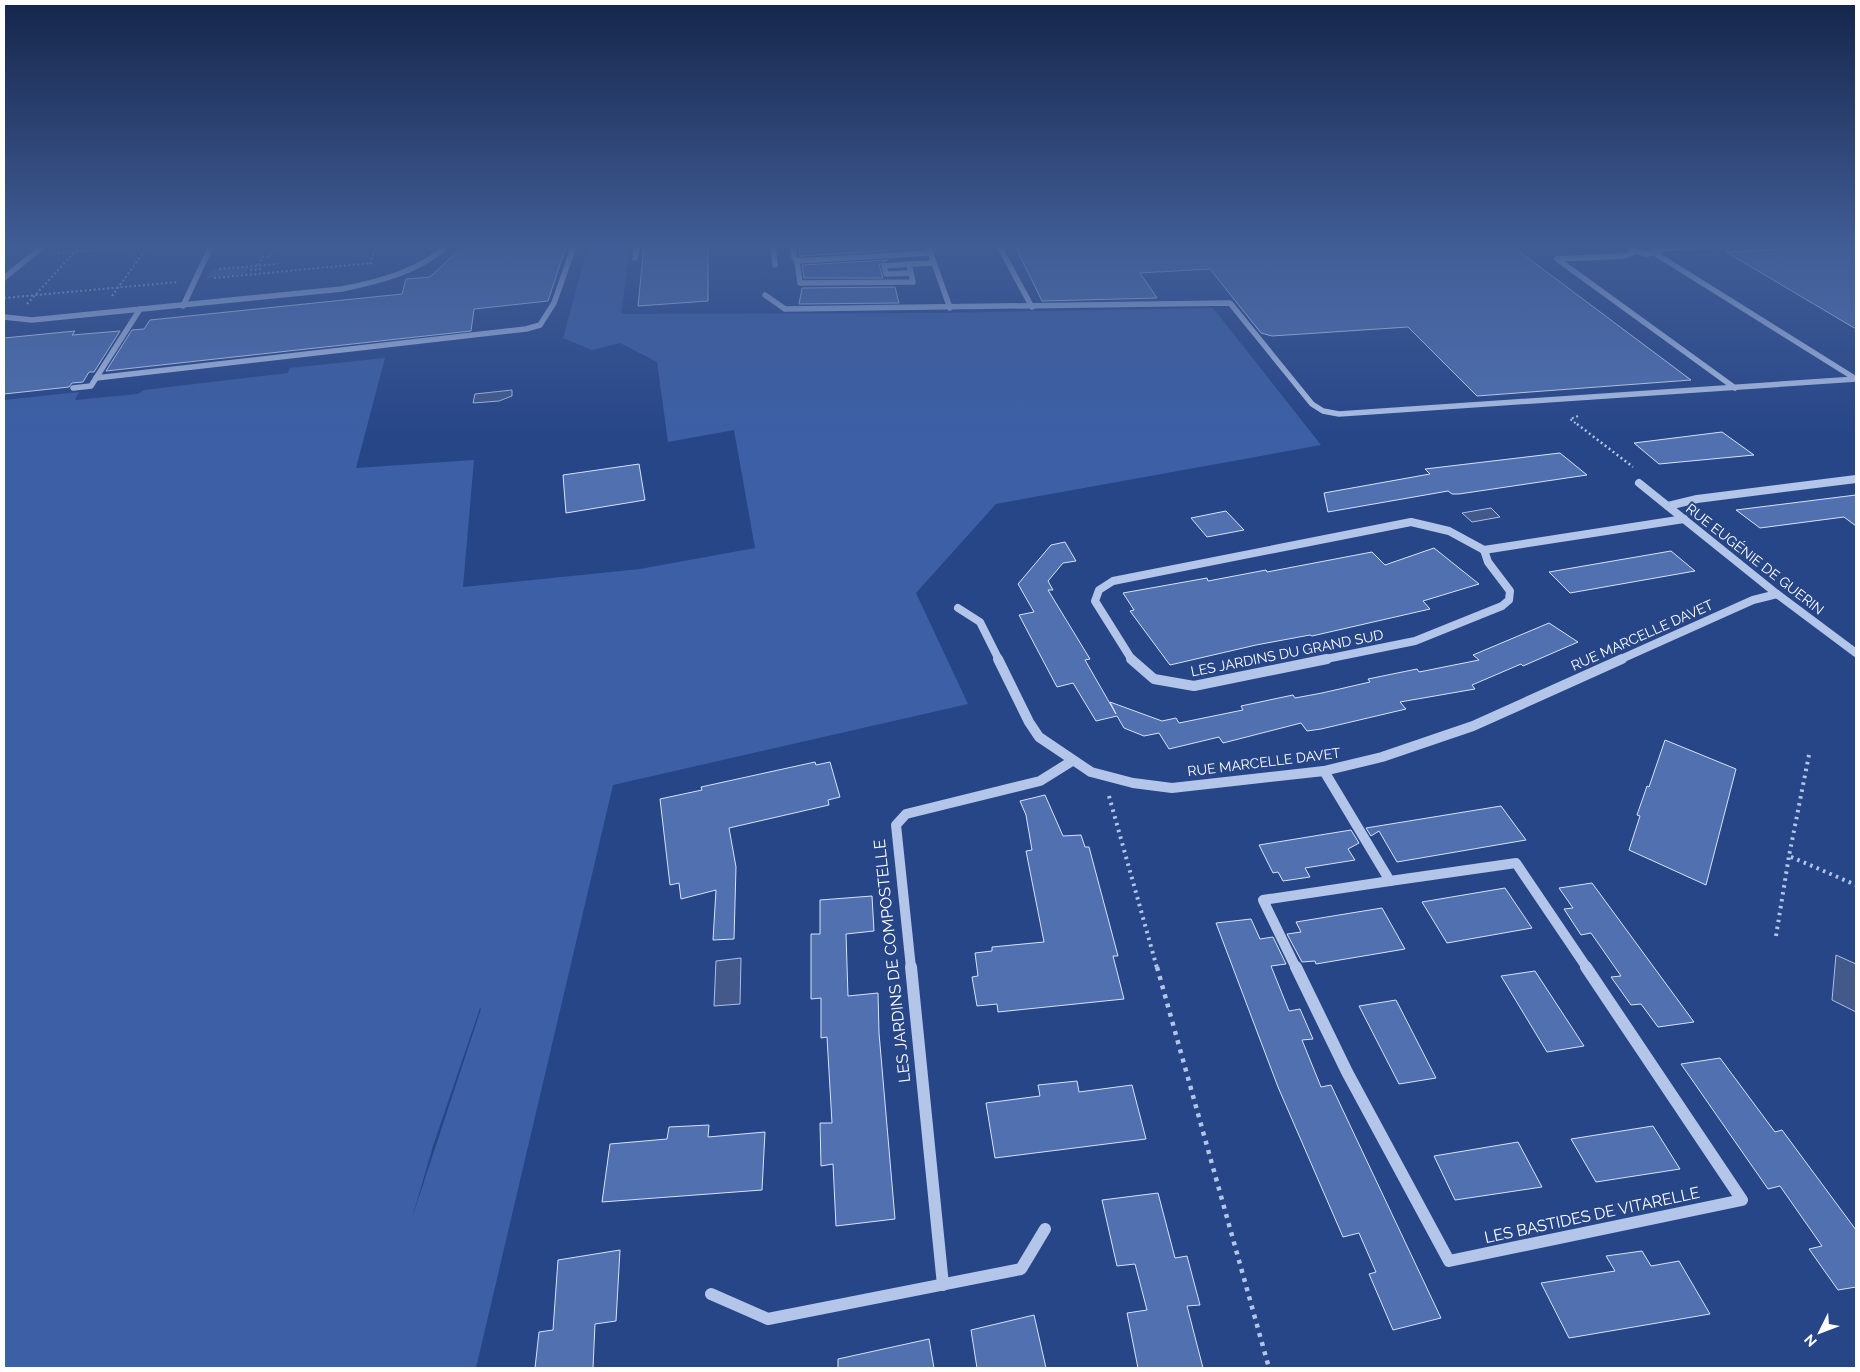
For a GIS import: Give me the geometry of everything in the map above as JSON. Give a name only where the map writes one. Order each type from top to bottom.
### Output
[{"type":"street","points":[[4,318],[32,320],[131,310]]},
{"type":"street","points":[[73,388],[91,386],[139,310]]},
{"type":"street","points":[[96,378],[526,329],[540,325],[550,310]]},
{"type":"street","points":[[1236,310],[1312,404],[1323,411],[1339,414],[1856,379],[1747,310]]},
{"type":"street","points":[[1628,310],[1736,388]]},
{"type":"street","points":[[1668,506],[1697,499],[1856,479]]},
{"type":"street","name":"RUE EUGÉNIE DE GUERIN","points":[[1638,483],[1777,594],[1856,653]]},
{"type":"street","points":[[1484,550],[1684,519]]},
{"type":"street","name":"LES JARDINS DU GRAND SUD","points":[[1411,522],[1439,526],[1462,536],[1484,550],[1488,562],[1510,591],[1509,600],[1502,606],[1415,641],[1194,686],[1167,683],[1150,677],[1134,663],[1095,600],[1099,590],[1113,581],[1411,522]]},
{"type":"street","name":"RUE MARCELLE DAVET","points":[[958,608],[980,622],[1029,722],[1040,737],[1072,761],[1091,772],[1133,783],[1172,788],[1324,772],[1382,758],[1474,726],[1753,600],[1777,594]]},
{"type":"street","name":"LES JARDINS DE COMPOSTELLE","points":[[943,1285],[896,825],[906,814],[1040,781],[1072,761]]},
{"type":"street","points":[[1324,772],[1390,881]]},
{"type":"street","name":"LES BASTIDES DE VITARELLE","points":[[1516,863],[1742,1200],[1449,1261],[1347,1072],[1263,900],[1390,881],[1516,863]]},
{"type":"street","points":[[711,1294],[768,1319],[943,1285],[1021,1269],[1045,1229]]},
{"type":"path","points":[[15,319],[22,310]]},
{"type":"path","points":[[98,314],[101,310]]},
{"type":"path","points":[[1580,415],[1570,420],[1600,440],[1649,479],[1638,483]]},
{"type":"path","points":[[1776,936],[1789,856],[1809,755]]},
{"type":"path","points":[[1104,776],[1269,1368]]},
{"type":"path","points":[[1789,856],[1856,885]]},
{"type":"shaded area","points":[[571,310],[622,310],[621,314],[1215,310],[1321,445],[996,504],[916,593],[968,704],[613,785],[476,1368],[4,1368],[4,400],[79,392],[75,400],[138,394],[144,390],[288,373],[290,368],[385,358],[356,468],[474,460],[463,587],[640,569],[755,548],[734,430],[668,442],[657,362],[620,343],[592,350],[563,338]],"holes":[[[480,1008],[481,1009],[412,1218],[433,1146]]]},
{"type":"shaded area","points":[[512,390],[512,396],[499,401],[473,403],[475,394]]},
{"type":"shaded area","points":[[1491,508],[1500,517],[1472,522],[1462,513]]},
{"type":"shaded area","points":[[1836,955],[1856,964],[1856,1012],[1832,1000]]},
{"type":"shaded area","points":[[741,958],[740,1004],[714,1006],[716,961]]},
{"type":"building","points":[[247,310],[474,310],[471,331],[106,371],[132,330],[144,329],[150,320]]},
{"type":"building","points":[[1243,310],[1598,310],[1691,380],[1477,396],[1408,327],[1272,336],[1261,333]]},
{"type":"building","points":[[1824,310],[1856,310],[1856,329]]},
{"type":"building","points":[[75,331],[72,335],[120,331],[94,372],[89,372],[83,382],[72,383],[69,387],[4,394],[4,338]]},
{"type":"building","points":[[1722,432],[1754,455],[1659,464],[1634,443]]},
{"type":"building","points":[[1560,453],[1587,475],[1459,494],[1452,494],[1448,491],[1328,512],[1324,493],[1430,474],[1425,469]]},
{"type":"building","points":[[639,464],[645,500],[566,513],[563,475]]},
{"type":"building","points":[[1856,495],[1856,526],[1844,517],[1760,528],[1736,510]]},
{"type":"building","points":[[1226,511],[1244,530],[1207,537],[1191,518]]},
{"type":"building","points":[[1065,542],[1076,561],[1063,563],[1048,581],[1053,590],[1048,590],[1090,659],[1085,660],[1116,714],[1110,702],[1162,721],[1176,718],[1179,723],[1243,710],[1241,706],[1293,695],[1295,698],[1322,693],[1370,682],[1368,679],[1417,669],[1419,672],[1479,660],[1473,655],[1549,623],[1578,642],[1523,666],[1521,664],[1472,685],[1475,689],[1400,702],[1406,709],[1321,729],[1307,731],[1301,723],[1223,743],[1219,737],[1169,749],[1159,733],[1144,736],[1124,728],[1117,716],[1096,721],[1073,683],[1057,687],[1019,615],[1034,612],[1018,584],[1051,545]]},
{"type":"building","points":[[1434,548],[1479,584],[1423,601],[1430,609],[1312,636],[1256,645],[1170,665],[1130,611],[1134,610],[1123,593],[1207,578],[1208,581],[1266,570],[1267,572],[1372,552],[1385,565]]},
{"type":"building","points":[[1671,551],[1695,571],[1570,593],[1549,572]]},
{"type":"building","points":[[1665,740],[1736,769],[1706,885],[1629,850],[1640,816],[1637,815]]},
{"type":"building","points":[[815,762],[816,765],[830,762],[840,797],[828,800],[829,805],[729,828],[736,867],[734,939],[713,940],[716,890],[681,899],[679,883],[670,885],[660,799],[702,790],[701,787]]},
{"type":"building","points":[[1045,795],[1063,836],[1081,835],[1085,847],[1089,847],[1118,956],[1113,956],[1124,999],[998,1012],[997,1004],[977,1006],[972,977],[978,976],[975,953],[992,951],[992,947],[1044,942],[1026,851],[1032,850],[1026,815],[1020,801]]},
{"type":"building","points":[[1501,806],[1526,840],[1397,862],[1379,831],[1371,836],[1366,828]]},
{"type":"building","points":[[1351,830],[1359,843],[1348,849],[1355,860],[1305,868],[1310,877],[1283,881],[1278,872],[1273,873],[1259,845]]},
{"type":"building","points":[[1592,883],[1694,1022],[1658,1027],[1641,1004],[1631,1005],[1611,977],[1621,976],[1591,933],[1581,935],[1564,909],[1573,908],[1559,888]]},
{"type":"building","points":[[1505,888],[1532,928],[1447,943],[1422,902]]},
{"type":"building","points":[[872,896],[874,931],[846,934],[848,996],[878,993],[879,1033],[895,1219],[836,1226],[833,1164],[821,1166],[820,1123],[832,1123],[827,1037],[821,1038],[821,998],[811,999],[811,934],[820,934],[820,900]]},
{"type":"building","points":[[1382,908],[1405,949],[1316,964],[1315,961],[1302,962],[1287,934],[1301,932],[1296,922]]},
{"type":"building","points":[[1251,919],[1260,939],[1273,937],[1286,964],[1271,966],[1289,1011],[1300,1009],[1313,1039],[1302,1040],[1321,1087],[1331,1085],[1441,1318],[1393,1330],[1369,1274],[1376,1272],[1359,1233],[1343,1237],[1278,1087],[1216,923]]},
{"type":"building","points":[[1535,971],[1584,1046],[1547,1052],[1501,976]]},
{"type":"building","points":[[1396,1000],[1436,1078],[1399,1084],[1359,1006]]},
{"type":"building","points":[[1720,1058],[1775,1132],[1782,1130],[1856,1230],[1856,1287],[1838,1290],[1809,1249],[1822,1246],[1780,1186],[1768,1189],[1681,1064]]},
{"type":"building","points":[[1077,1081],[1079,1092],[1132,1085],[1146,1139],[995,1158],[986,1103],[1040,1096],[1038,1085]]},
{"type":"building","points":[[709,1125],[708,1137],[765,1132],[762,1190],[602,1202],[610,1144],[667,1139],[669,1127]]},
{"type":"building","points":[[1653,1126],[1680,1169],[1596,1182],[1571,1139]]},
{"type":"building","points":[[1518,1142],[1542,1187],[1455,1200],[1434,1156]]},
{"type":"building","points":[[1158,1193],[1175,1258],[1187,1256],[1200,1305],[1187,1306],[1203,1368],[1138,1368],[1127,1313],[1147,1310],[1135,1264],[1117,1266],[1102,1200]]},
{"type":"building","points":[[620,1250],[616,1321],[595,1324],[593,1368],[535,1368],[539,1332],[553,1330],[558,1260]]},
{"type":"building","points":[[1642,1251],[1651,1266],[1679,1261],[1710,1314],[1569,1338],[1541,1283],[1615,1271],[1606,1256]]},
{"type":"building","points":[[1034,1315],[1046,1368],[977,1368],[971,1330]]},
{"type":"building","points":[[929,1339],[934,1368],[838,1368],[838,1359]]}]
